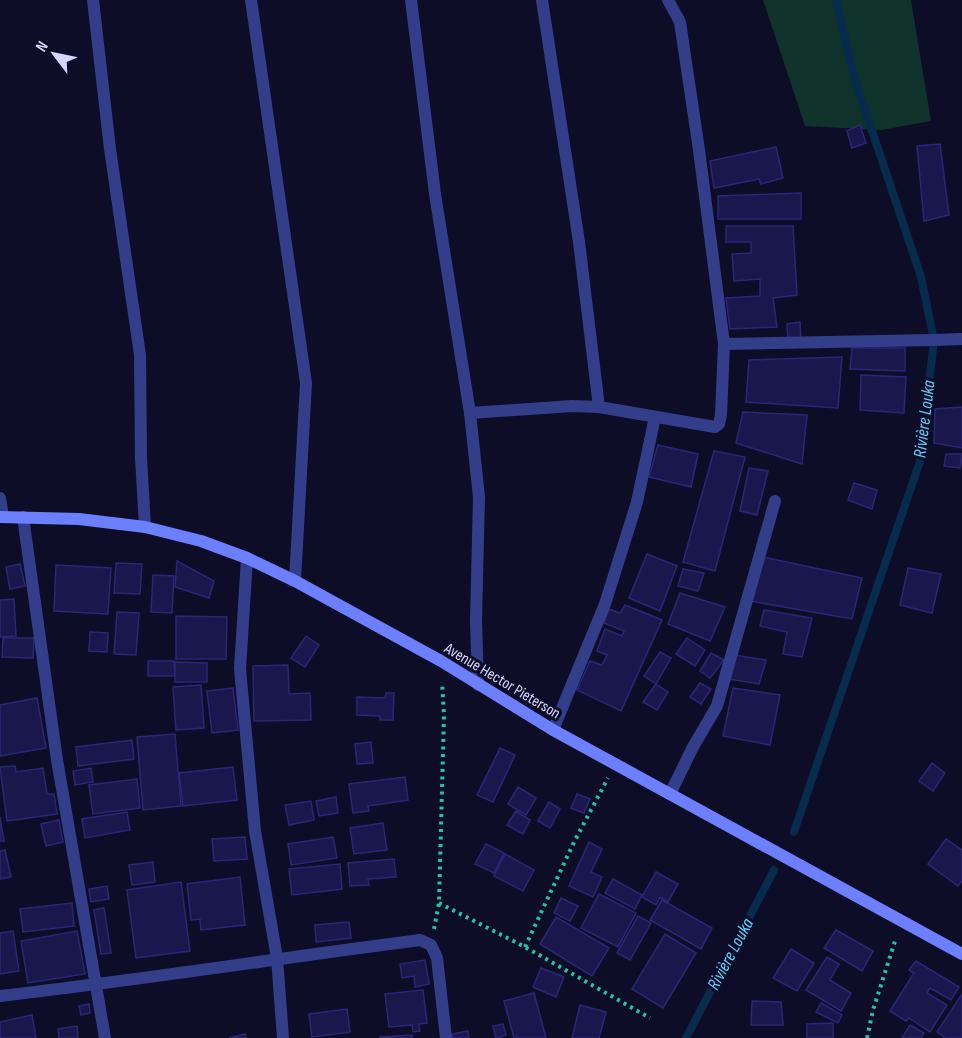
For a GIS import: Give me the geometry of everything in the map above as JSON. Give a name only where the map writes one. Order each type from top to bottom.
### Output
[{"type":"street","points":[[93,0],[110,149],[140,355],[141,458],[145,527]]},
{"type":"street","points":[[251,0],[306,383],[295,580]]},
{"type":"street","points":[[411,0],[435,194],[470,413],[479,497],[476,621],[478,685]]},
{"type":"street","points":[[542,0],[579,242],[599,407]]},
{"type":"street","points":[[470,413],[572,406],[599,407],[712,428],[719,424],[724,344],[680,22],[668,0]]},
{"type":"street","points":[[724,344],[962,339]]},
{"type":"street","points":[[553,730],[605,604],[636,502],[655,417]]},
{"type":"street","points":[[0,498],[1,517]]},
{"type":"street","points":[[670,794],[693,747],[717,706],[776,501]]},
{"type":"street","name":"Avenue Hector Pieterson","points":[[1,517],[79,519],[145,527],[201,541],[247,558],[295,580],[441,661],[553,730],[962,954]]},
{"type":"street","points":[[23,517],[57,760],[105,1038]]},
{"type":"street","points":[[247,558],[240,669],[255,831],[277,958],[283,1038]]},
{"type":"street","points":[[0,996],[96,986],[277,958],[420,940],[431,945],[437,958],[446,1038]]},
{"type":"path","points":[[431,945],[439,903],[444,715],[441,661]]},
{"type":"path","points":[[525,947],[574,842],[616,764]]},
{"type":"path","points":[[439,903],[525,947],[650,1018]]},
{"type":"path","points":[[867,1038],[876,1000],[902,920]]},
{"type":"green space","points":[[763,0],[911,0],[931,121],[882,130],[805,126]]},
{"type":"building","points":[[860,125],[866,143],[852,148],[847,131]]},
{"type":"building","points":[[940,144],[949,215],[924,221],[917,146]]},
{"type":"building","points":[[776,147],[783,178],[761,184],[759,179],[714,188],[710,161]]},
{"type":"building","points":[[801,193],[801,219],[718,219],[718,196]]},
{"type":"building","points":[[726,226],[793,226],[797,295],[773,298],[777,327],[730,329],[726,298],[760,296],[760,279],[734,281],[732,254],[751,253],[751,242],[726,242]]},
{"type":"building","points":[[800,322],[801,342],[788,342],[787,324]]},
{"type":"building","points":[[852,348],[905,348],[905,371],[850,369]]},
{"type":"building","points":[[842,357],[838,408],[746,402],[749,360]]},
{"type":"building","points":[[861,375],[906,377],[904,413],[860,410]]},
{"type":"building","points":[[962,407],[962,448],[934,443],[935,409]]},
{"type":"building","points":[[743,412],[807,415],[802,464],[736,443]]},
{"type":"building","points":[[658,445],[698,454],[691,487],[649,477]]},
{"type":"building","points":[[714,451],[745,457],[715,571],[683,562]]},
{"type":"building","points":[[946,454],[962,454],[960,468],[944,466]]},
{"type":"building","points":[[749,468],[768,471],[757,515],[740,511]]},
{"type":"building","points":[[854,483],[877,490],[872,509],[848,500]]},
{"type":"building","points":[[647,554],[677,566],[660,611],[629,598]]},
{"type":"building","points":[[763,557],[862,578],[852,619],[750,601]]},
{"type":"building","points":[[177,561],[214,581],[209,598],[175,587]]},
{"type":"building","points":[[116,563],[142,564],[140,594],[114,593]]},
{"type":"building","points":[[20,564],[25,586],[10,589],[6,567]]},
{"type":"building","points":[[56,565],[111,568],[108,614],[54,611]]},
{"type":"building","points":[[908,568],[941,574],[932,613],[900,605]]},
{"type":"building","points":[[683,569],[704,573],[698,591],[678,586]]},
{"type":"building","points":[[153,575],[174,576],[172,613],[151,612]]},
{"type":"building","points":[[680,593],[725,607],[710,641],[668,624]]},
{"type":"building","points":[[14,599],[16,636],[0,637],[0,600]]},
{"type":"building","points":[[625,605],[662,620],[621,711],[577,690],[590,661],[602,665],[607,655],[597,651],[605,629],[622,636],[624,631],[604,623],[609,609],[620,613]]},
{"type":"building","points":[[764,610],[812,618],[802,657],[783,654],[787,632],[760,626]]},
{"type":"building","points":[[117,612],[139,613],[136,655],[114,654]]},
{"type":"building","points":[[176,616],[227,617],[226,659],[176,659]]},
{"type":"building","points":[[90,632],[108,633],[107,652],[89,651]]},
{"type":"building","points":[[306,636],[319,645],[305,667],[291,658]]},
{"type":"building","points":[[3,638],[34,638],[33,658],[2,657]]},
{"type":"building","points":[[687,638],[705,650],[695,666],[676,654]]},
{"type":"building","points":[[660,652],[671,658],[656,684],[644,676]]},
{"type":"building","points":[[711,653],[724,660],[710,678],[700,671]]},
{"type":"building","points":[[734,655],[766,660],[759,684],[728,679]]},
{"type":"building","points":[[148,661],[174,661],[175,676],[148,676]]},
{"type":"building","points":[[175,662],[207,663],[207,682],[175,682]]},
{"type":"building","points":[[288,665],[289,694],[310,693],[311,720],[254,721],[253,666]]},
{"type":"building","points":[[700,683],[711,689],[701,704],[690,697]]},
{"type":"building","points":[[656,684],[668,692],[657,710],[643,702]]},
{"type":"building","points":[[201,685],[204,728],[176,730],[173,687]]},
{"type":"building","points":[[233,688],[238,730],[212,733],[207,691]]},
{"type":"building","points":[[733,688],[780,695],[770,745],[723,736]]},
{"type":"building","points":[[386,693],[394,693],[393,720],[380,720],[380,716],[357,715],[357,697],[385,698]]},
{"type":"building","points":[[37,698],[46,748],[0,756],[0,705]]},
{"type":"building","points":[[175,734],[181,806],[143,810],[137,737]]},
{"type":"building","points":[[132,740],[134,759],[78,766],[76,747]]},
{"type":"building","points":[[371,742],[373,763],[357,764],[355,744]]},
{"type":"building","points":[[500,748],[515,755],[493,802],[477,795]]},
{"type":"building","points":[[932,763],[945,773],[933,791],[919,781]]},
{"type":"building","points":[[15,766],[16,772],[43,768],[47,794],[54,794],[57,814],[7,821],[0,767]]},
{"type":"building","points":[[233,767],[237,800],[183,806],[179,773]]},
{"type":"building","points":[[91,768],[93,782],[75,785],[73,771]]},
{"type":"building","points":[[405,777],[408,800],[368,806],[369,811],[353,813],[349,784]]},
{"type":"building","points":[[137,779],[140,808],[93,814],[89,785]]},
{"type":"building","points":[[518,787],[536,798],[526,815],[508,804]]},
{"type":"building","points":[[577,794],[590,799],[584,813],[571,808]]},
{"type":"building","points":[[336,797],[338,813],[319,816],[316,801]]},
{"type":"building","points":[[311,801],[314,820],[289,825],[285,805]]},
{"type":"building","points":[[549,802],[560,809],[550,828],[538,821]]},
{"type":"building","points":[[516,811],[530,820],[523,834],[507,825]]},
{"type":"building","points":[[127,812],[130,830],[85,838],[82,819]]},
{"type":"building","points":[[0,817],[4,841],[0,841]]},
{"type":"building","points":[[59,820],[63,842],[46,846],[41,824]]},
{"type":"building","points":[[383,823],[387,850],[354,854],[350,828]]},
{"type":"building","points":[[245,837],[247,859],[214,861],[212,839]]},
{"type":"building","points":[[333,837],[337,858],[291,865],[288,844]]},
{"type":"building","points":[[946,839],[962,850],[962,881],[958,886],[928,864]]},
{"type":"building","points":[[589,842],[602,849],[591,872],[602,877],[593,897],[569,886]]},
{"type":"building","points":[[486,844],[504,853],[494,873],[475,864]]},
{"type":"building","points":[[5,850],[11,877],[0,879],[0,851]]},
{"type":"building","points":[[505,854],[534,870],[523,891],[494,876]]},
{"type":"building","points":[[394,859],[396,877],[368,879],[369,885],[350,886],[348,863]]},
{"type":"building","points":[[153,862],[155,882],[132,885],[129,865]]},
{"type":"building","points":[[340,864],[342,889],[292,895],[289,869]]},
{"type":"building","points":[[656,872],[678,884],[668,902],[660,897],[656,905],[642,897]]},
{"type":"building","points":[[240,877],[245,925],[201,930],[200,919],[191,920],[187,884]]},
{"type":"building","points":[[613,879],[642,895],[635,909],[605,893]]},
{"type":"building","points":[[181,882],[190,951],[136,958],[127,890]]},
{"type":"building","points":[[107,886],[109,899],[91,902],[89,889]]},
{"type":"building","points":[[599,894],[636,913],[618,947],[581,928]]},
{"type":"building","points":[[561,898],[578,906],[570,921],[554,913]]},
{"type":"building","points":[[662,900],[712,928],[701,949],[650,920]]},
{"type":"building","points":[[72,903],[74,926],[23,932],[20,909]]},
{"type":"building","points":[[104,908],[111,953],[101,954],[94,910]]},
{"type":"building","points":[[638,916],[651,923],[630,960],[617,953]]},
{"type":"building","points":[[556,917],[609,948],[592,976],[540,944]]},
{"type":"building","points":[[349,922],[351,938],[316,942],[315,925]]},
{"type":"building","points":[[836,930],[873,951],[862,971],[824,948]]},
{"type":"building","points":[[13,931],[19,971],[0,974],[0,933]]},
{"type":"building","points":[[77,931],[85,974],[28,983],[21,941]]},
{"type":"building","points":[[665,934],[696,953],[663,1008],[632,989]]},
{"type":"building","points":[[791,949],[814,963],[797,991],[773,978]]},
{"type":"building","points":[[827,957],[839,964],[830,980],[851,993],[841,1011],[806,990]]},
{"type":"building","points":[[425,960],[429,984],[415,987],[414,976],[402,978],[400,964]]},
{"type":"building","points":[[916,961],[959,987],[951,1000],[930,988],[927,993],[947,1005],[930,1032],[909,1018],[906,1021],[890,1011],[914,973],[909,970]]},
{"type":"building","points":[[541,968],[564,977],[556,997],[533,987]]},
{"type":"building","points":[[423,990],[427,1023],[419,1024],[420,1031],[413,1032],[412,1025],[389,1027],[385,994]]},
{"type":"building","points":[[534,993],[546,1038],[514,1038],[504,1001]]},
{"type":"building","points":[[962,994],[962,1038],[946,1038],[937,1032]]},
{"type":"building","points":[[752,1001],[781,1002],[783,1025],[751,1025]]},
{"type":"building","points":[[821,1003],[842,1015],[838,1023],[816,1012]]},
{"type":"building","points":[[89,1004],[90,1013],[81,1015],[79,1006]]},
{"type":"building","points":[[580,1005],[606,1012],[599,1038],[572,1038]]},
{"type":"building","points":[[347,1009],[350,1032],[312,1037],[309,1014]]},
{"type":"building","points":[[32,1015],[36,1038],[0,1038],[0,1022]]},
{"type":"building","points":[[833,1023],[833,1038],[807,1038],[807,1024]]},
{"type":"building","points":[[503,1024],[506,1035],[496,1038],[493,1026]]},
{"type":"building","points":[[910,1025],[924,1033],[921,1038],[902,1038]]},
{"type":"building","points":[[77,1026],[78,1038],[59,1038],[58,1029]]},
{"type":"building","points":[[468,1031],[469,1038],[453,1038],[452,1034]]},
{"type":"building","points":[[245,1034],[246,1038],[229,1038]]},
{"type":"building","points":[[412,1035],[412,1038],[380,1038],[380,1037]]},
{"type":"waterway","name":"Rivière Louka","points":[[794,832],[920,461],[934,340],[921,277],[854,77],[836,0]]},
{"type":"waterway","name":"Rivière Louka","points":[[686,1038],[774,870]]}]
